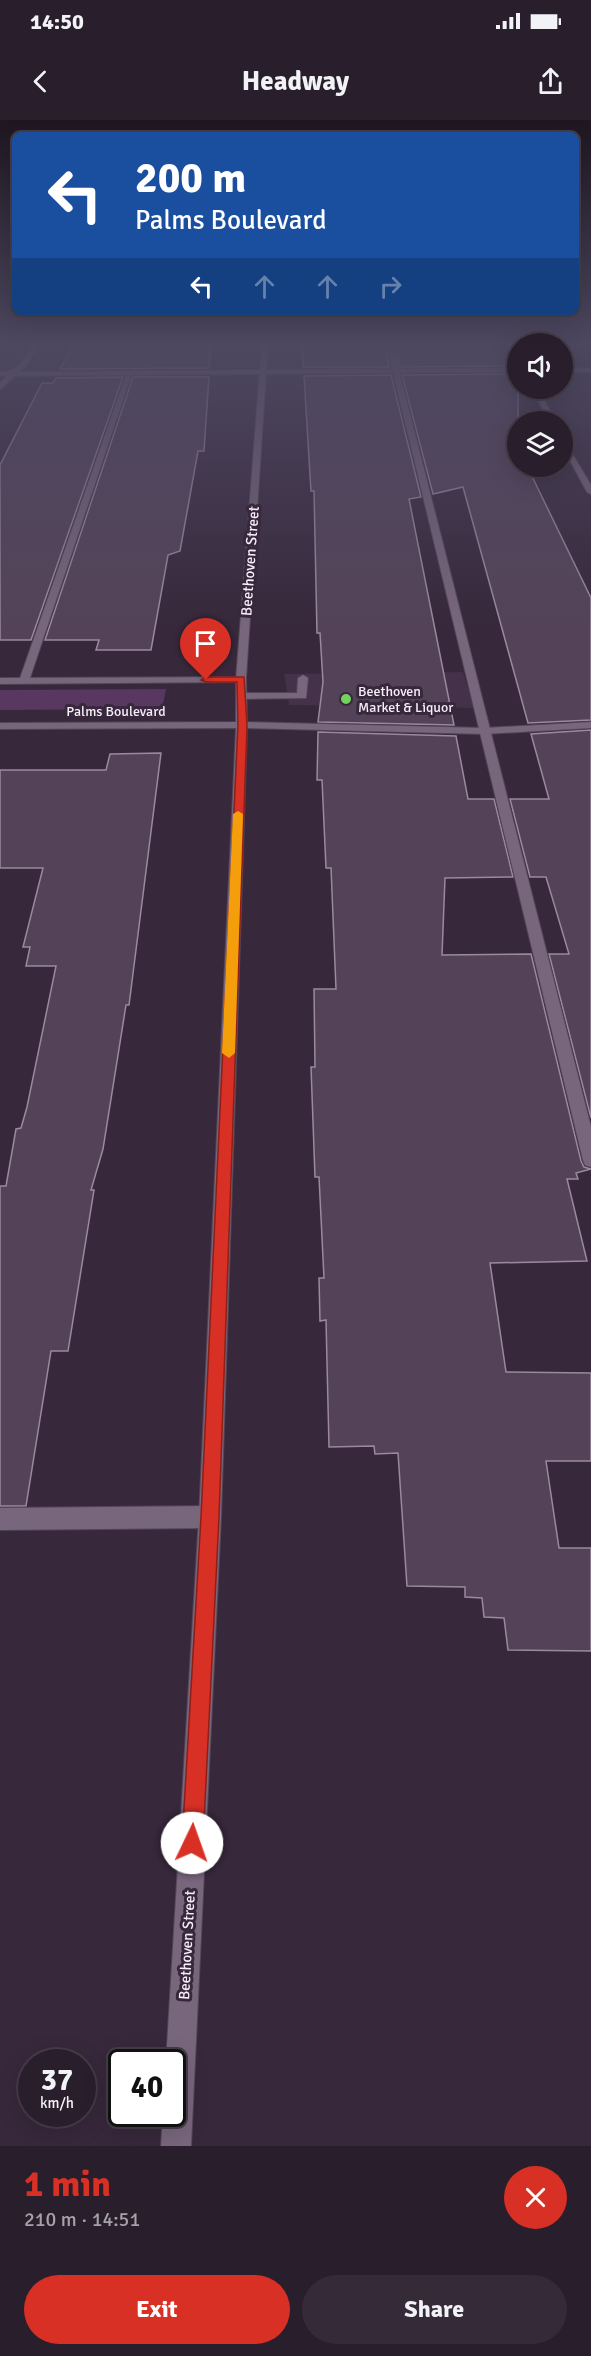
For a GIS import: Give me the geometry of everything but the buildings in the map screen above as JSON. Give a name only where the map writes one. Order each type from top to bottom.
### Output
[{"type":"street","points":[[24,681],[107,438]]},
{"type":"street","name":"Beethoven Street","points":[[176,2146],[210,1517],[242,725],[241,679],[259,438]]},
{"type":"street","points":[[412,438],[591,1160]]},
{"type":"street","points":[[573,459],[591,492]]},
{"type":"street","points":[[241,696],[302,696],[303,678]]},
{"type":"street","name":"Palms Boulevard","points":[[0,681],[241,679]]},
{"type":"street","name":"Palms Boulevard","points":[[0,726],[242,725],[484,731],[591,725]]},
{"type":"street","points":[[0,1519],[210,1517]]},
{"type":"shaded area","points":[[463,672],[474,708],[289,705],[284,674]]},
{"type":"shaded area","points":[[166,689],[162,709],[0,710],[0,690]]},
{"type":"slow traffic","points":[[229,1053],[238,814]]},
{"type":"place","name":"Beethoven Market & Liquor","points":[[346,699]]},
{"type":"route","points":[[192,1843],[210,1517],[242,725],[241,679],[206,680]]}]
